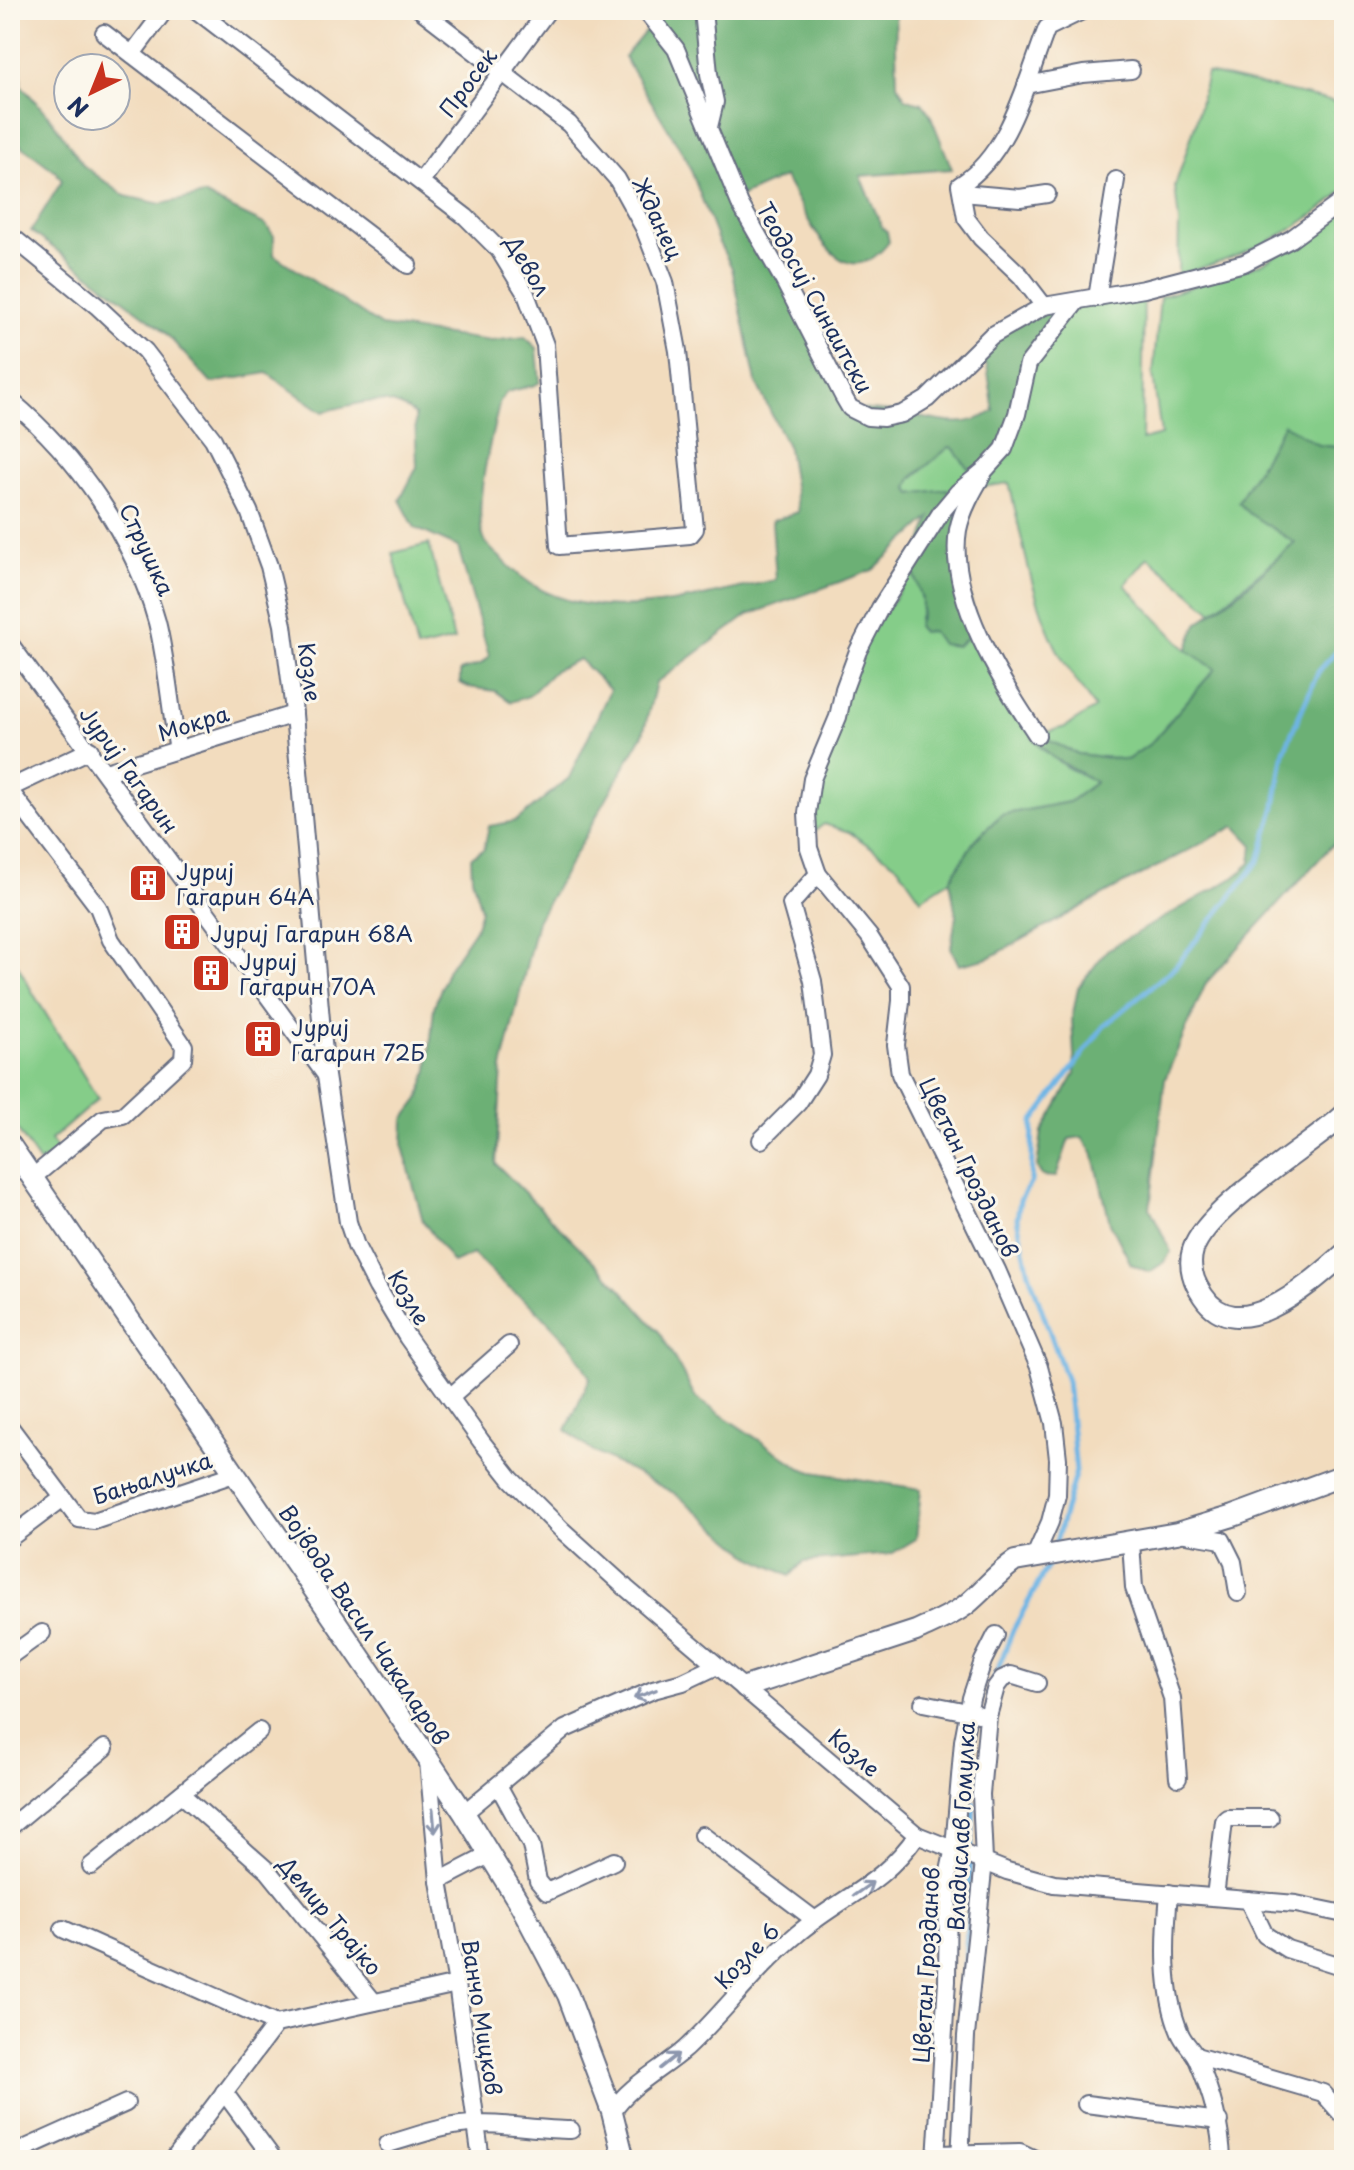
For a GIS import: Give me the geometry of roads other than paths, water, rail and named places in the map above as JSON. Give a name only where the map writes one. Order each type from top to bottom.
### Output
[{"type":"street","points":[[165,10],[132,54],[408,265]]},
{"type":"street","name":"Девол","points":[[196,10],[421,181],[466,217],[499,250],[526,294],[545,345],[559,546],[693,533]]},
{"type":"street","name":"Жданец","points":[[421,10],[569,124],[617,179],[644,228],[665,282],[678,351],[693,533]]},
{"type":"street","name":"Просек","points":[[421,181],[548,10]]},
{"type":"street","name":"Теодосиј Синаитски","points":[[645,10],[676,49],[740,204],[843,396],[850,408],[859,414],[883,418],[902,414],[927,399],[991,336],[1044,306],[1176,283],[1244,263],[1291,239],[1344,200]]},
{"type":"street","points":[[703,10],[715,102],[709,127]]},
{"type":"street","points":[[1044,306],[1021,276],[981,238],[966,218],[960,185],[986,163],[1006,131],[1047,28],[1084,10]]},
{"type":"street","points":[[104,33],[129,52]]},
{"type":"street","points":[[1026,85],[1083,74],[1131,70]]},
{"type":"street","points":[[1097,298],[1116,180]]},
{"type":"street","points":[[962,193],[1020,198],[1047,194]]},
{"type":"street","name":"Козле","points":[[10,235],[97,306],[145,351],[213,439],[236,480],[269,566],[283,625],[294,714],[326,1076],[342,1197],[356,1246],[407,1337],[511,1479],[562,1530],[717,1666],[917,1835],[1030,1879],[1054,1884],[1296,1904],[1344,1914]]},
{"type":"street","points":[[1037,735],[992,660],[970,607],[959,570],[957,548],[959,528],[975,488],[1009,440],[1028,364],[1077,301]]},
{"type":"street","name":"Струшка","points":[[10,400],[47,434],[91,486],[138,569],[158,626],[178,750]]},
{"type":"street","points":[[761,1140],[798,1103],[816,1075],[822,1055],[813,981],[791,904],[818,874],[809,848],[807,813],[812,779],[838,717],[858,651],[880,608],[942,511],[966,483],[986,469]]},
{"type":"street","name":"Јуриј Гагарин","points":[[10,644],[326,1076]]},
{"type":"street","name":"Мокра","points":[[106,772],[294,714]]},
{"type":"street","points":[[32,1178],[103,1119],[123,1115],[183,1059],[184,1053],[184,1046],[111,940],[98,907],[10,789],[90,750]]},
{"type":"street","name":"Цветан Грозданов","points":[[818,874],[869,936],[901,986],[896,1045],[900,1074],[997,1270],[1039,1367],[1054,1423],[1058,1459],[1057,1495],[1050,1522],[1035,1556]]},
{"type":"street","points":[[1344,1115],[1209,1222],[1193,1249],[1191,1267],[1196,1286],[1209,1304],[1228,1314],[1253,1315],[1280,1304],[1344,1254]]},
{"type":"street","name":"Војвода Васил Чакаларов","points":[[10,1145],[464,1813],[521,1906],[568,1995],[612,2112],[624,2160]]},
{"type":"street","points":[[450,1397],[509,1345]]},
{"type":"street","points":[[10,1427],[63,1498]]},
{"type":"street","name":"Бањалучка","points":[[10,1538],[63,1498],[79,1519],[94,1521],[234,1474]]},
{"type":"street","points":[[745,1687],[916,1631],[965,1606],[999,1572],[1015,1561],[1177,1533],[1344,1475]]},
{"type":"street","points":[[1177,1533],[1222,1540],[1233,1562],[1238,1593]]},
{"type":"street","points":[[1131,1542],[1134,1588],[1172,1698],[1178,1778]]},
{"type":"street","points":[[10,1656],[42,1633]]},
{"type":"street","name":"Цветан Грозданов","points":[[936,2157],[947,1981],[948,1876],[954,1848],[968,1712],[983,1661],[996,1635]]},
{"type":"street","points":[[464,1813],[565,1729],[717,1666]]},
{"type":"street","name":"Владислав Гомулка","points":[[961,2158],[964,2066],[984,1861],[981,1794],[988,1716],[992,1696],[1002,1679],[1011,1675],[1037,1683]]},
{"type":"street","points":[[923,1703],[988,1716]]},
{"type":"street","points":[[91,1866],[259,1731]]},
{"type":"street","points":[[10,1827],[105,1748]]},
{"type":"street","name":"Ванчо Мицков","points":[[428,1760],[439,1881],[457,1984],[481,2160]]},
{"type":"street","points":[[498,1785],[531,1845],[538,1881],[547,1892],[614,1861]]},
{"type":"street","name":"Демир Трајко","points":[[181,1794],[268,1871],[374,2002]]},
{"type":"street","points":[[1215,1897],[1224,1821],[1227,1818],[1270,1818]]},
{"type":"street","points":[[702,1835],[815,1920]]},
{"type":"street","name":"Козле 6","points":[[612,2112],[621,2097],[686,2048],[778,1951],[815,1920],[882,1876],[917,1835]]},
{"type":"street","points":[[439,1881],[489,1855]]},
{"type":"street","points":[[1169,1893],[1165,1939],[1175,2017],[1181,2036],[1196,2056],[1219,2121],[1222,2160]]},
{"type":"street","points":[[1248,1900],[1265,1935],[1287,1949],[1344,1967]]},
{"type":"street","points":[[63,1929],[276,2024],[173,2160]]},
{"type":"street","points":[[947,1981],[972,1981]]},
{"type":"street","name":"Демир Трајко","points":[[276,2024],[457,1984]]},
{"type":"street","points":[[1196,2056],[1323,2093],[1344,2117]]},
{"type":"street","points":[[224,2092],[274,2160]]},
{"type":"street","points":[[10,2155],[126,2103]]},
{"type":"street","points":[[1086,2104],[1219,2121]]},
{"type":"street","points":[[388,2144],[448,2127],[477,2124],[571,2130]]},
{"type":"street","points":[[936,2157],[961,2158],[1020,2152],[1037,2160]]},
{"type":"waterway","points":[[1054,1549],[1076,1471],[1067,1381],[1029,1273],[1017,1219],[1020,1200],[1031,1182],[1033,1122],[1103,1027],[1175,967],[1259,861],[1275,806],[1284,751],[1318,672],[1344,643]]},
{"type":"waterway","points":[[994,1679],[1013,1630],[1050,1562]]},
{"type":"waterway","points":[[964,1985],[974,1803]]},
{"type":"place","name":"Јуриј Гагарин 64А","points":[[148,883]]},
{"type":"place","name":"Јуриј Гагарин 68А","points":[[182,932]]},
{"type":"place","name":"Јуриј Гагарин 70А","points":[[211,973]]},
{"type":"place","name":"Јуриј Гагарин 72Б","points":[[263,1039]]}]
